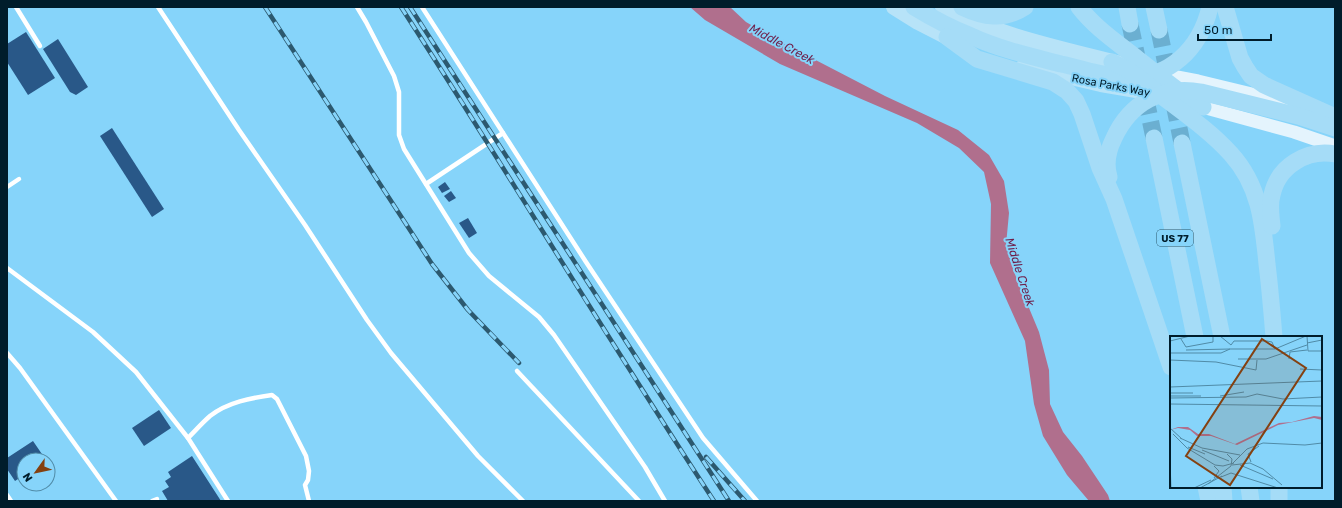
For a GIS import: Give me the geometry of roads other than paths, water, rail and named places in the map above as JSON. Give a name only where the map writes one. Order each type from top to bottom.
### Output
[{"type":"highway","name":"Rosa Parks Way","points":[[894,7],[918,22],[947,37],[1006,61],[1115,75],[1155,72]]},
{"type":"highway","points":[[914,7],[930,17],[971,36],[1002,48],[1038,58],[1115,75],[1137,76],[1155,72],[1176,62],[1190,49],[1203,30],[1210,7]]},
{"type":"highway","name":"Rosa Parks Way","points":[[943,7],[974,22],[1115,75],[1160,94]]},
{"type":"highway","points":[[962,7],[981,15],[995,16],[1010,14],[1025,7]]},
{"type":"highway","points":[[1079,7],[1093,23],[1108,36],[1177,91]]},
{"type":"highway","points":[[1127,7],[1130,24]]},
{"type":"highway","points":[[1154,7],[1159,30]]},
{"type":"highway","points":[[1225,7],[1240,58],[1251,76],[1264,85],[1334,120]]},
{"type":"highway","points":[[947,37],[977,59],[1049,81],[1067,91],[1076,101],[1082,114],[1100,168],[1114,199]]},
{"type":"highway","points":[[1137,76],[1224,146],[1237,161],[1251,183],[1257,197],[1264,230],[1274,336]]},
{"type":"highway","points":[[1170,364],[1114,199],[1108,174],[1108,157],[1110,146],[1116,132],[1132,110],[1140,104],[1160,94],[1177,91],[1190,91],[1298,116],[1334,120]]},
{"type":"highway","name":"US 77","points":[[1154,138],[1195,336]]},
{"type":"highway","name":"US 77","points":[[1182,143],[1222,336]]},
{"type":"highway","points":[[1272,307],[1277,281],[1271,210],[1271,200],[1274,186],[1285,170],[1298,160],[1315,154],[1335,154]]},
{"type":"highway","points":[[1206,488],[1209,501]]},
{"type":"highway","points":[[1223,488],[1224,501]]},
{"type":"highway","points":[[1249,488],[1251,501]]},
{"type":"highway","points":[[1279,488],[1279,501]]},
{"type":"main road","name":"Rosa Parks Way","points":[[1155,72],[1201,94],[1294,132],[1335,146]]},
{"type":"main road","name":"Rosa Parks Way","points":[[1160,94],[1201,94]]},
{"type":"lane","points":[[16,7],[40,46]]},
{"type":"lane","points":[[158,7],[239,130],[301,219],[387,348],[478,456],[523,501]]},
{"type":"lane","points":[[357,7],[370,28],[394,76],[400,92],[399,135],[404,149],[469,253],[500,286],[539,317],[554,335],[645,467],[665,501]]},
{"type":"lane","points":[[422,7],[703,438],[757,501]]},
{"type":"lane","points":[[426,184],[503,133]]},
{"type":"lane","points":[[7,187],[19,179]]},
{"type":"lane","points":[[7,268],[93,332],[136,372],[188,438],[228,501]]},
{"type":"lane","points":[[7,353],[116,501]]},
{"type":"lane","points":[[518,371],[639,501]]},
{"type":"lane","points":[[188,438],[211,415],[225,407],[245,400],[272,395],[277,398],[306,456],[309,471],[308,480],[305,486],[309,501]]},
{"type":"lane","points":[[7,495],[11,501]]},
{"type":"lane","points":[[152,501],[157,499]]},
{"type":"water","name":"Middle Creek","points":[[690,7],[730,7],[746,22],[777,40],[885,96],[958,130],[989,155],[1004,181],[1009,213],[1006,245],[1014,272],[1039,332],[1049,370],[1050,404],[1063,432],[1082,456],[1108,495],[1110,501],[1089,501],[1067,475],[1043,436],[1034,404],[1025,341],[990,263],[991,204],[984,172],[959,148],[917,123],[780,64],[705,20]]},
{"type":"tunnel","points":[[1130,24],[1154,138]]},
{"type":"tunnel","points":[[1159,30],[1182,143]]},
{"type":"railway","points":[[265,7],[432,264],[468,310],[519,363]]},
{"type":"railway","points":[[401,7],[714,501]]},
{"type":"railway","points":[[410,7],[729,501]]},
{"type":"railway","points":[[706,457],[745,501]]}]
